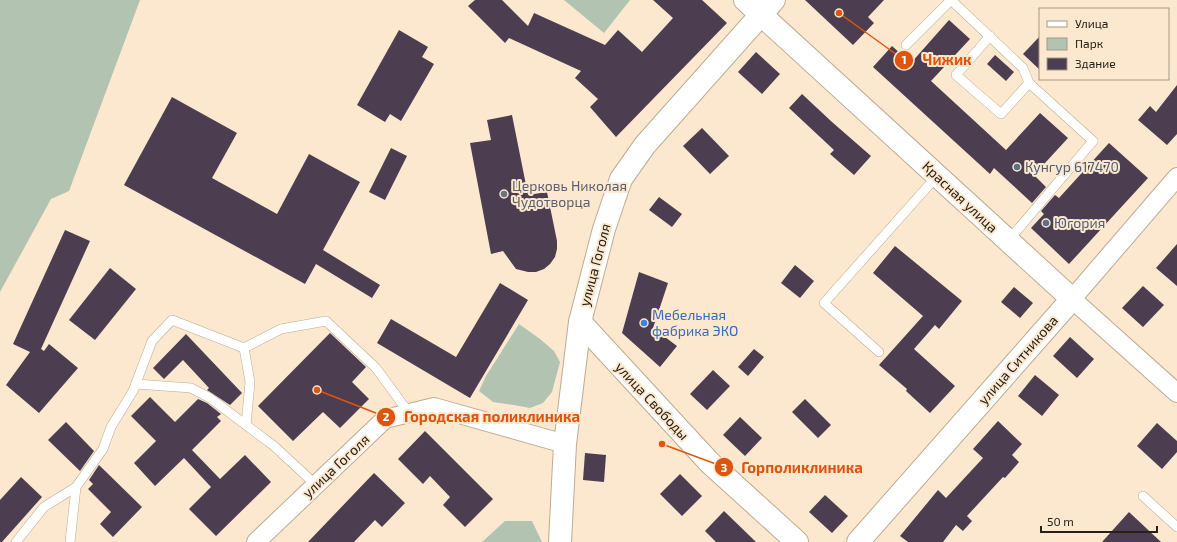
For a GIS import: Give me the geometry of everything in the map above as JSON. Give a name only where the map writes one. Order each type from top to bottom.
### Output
[{"type":"street","name":"Красная улица","points":[[745,0],[768,7],[937,176],[1072,300],[1177,393]]},
{"type":"street","name":"улица Гоголя","points":[[560,542],[565,444],[580,322],[604,229],[621,179],[645,145],[768,7]]},
{"type":"street","name":"улица Ситникова","points":[[858,542],[1072,300],[1177,177]]},
{"type":"street","name":"улица Свободы","points":[[580,322],[710,463],[797,542]]},
{"type":"street","name":"улица Гоголя","points":[[256,542],[385,420],[434,407],[565,444]]},
{"type":"lane","points":[[906,46],[951,0],[1023,68],[1029,83],[1093,141],[1008,241]]},
{"type":"lane","points":[[990,36],[956,75],[1001,114],[1029,83]]},
{"type":"lane","points":[[879,352],[824,303],[937,176]]},
{"type":"lane","points":[[16,542],[44,507],[76,487],[104,449],[111,427],[133,391],[152,341],[172,320],[244,348],[281,330],[326,321],[376,368],[409,413]]},
{"type":"lane","points":[[244,348],[250,382],[246,425]]},
{"type":"lane","points":[[136,384],[190,388],[210,398],[274,446],[316,485]]},
{"type":"lane","points":[[70,542],[76,487]]},
{"type":"lane","points":[[1143,496],[1177,527]]},
{"type":"green space","points":[[0,0],[140,0],[69,191],[51,199],[0,292]]},
{"type":"green space","points":[[564,0],[630,0],[604,33]]},
{"type":"green space","points":[[519,324],[554,351],[560,362],[552,392],[543,403],[530,408],[493,402],[479,391],[486,376]]},
{"type":"green space","points":[[505,521],[532,521],[542,542],[482,542]]},
{"type":"building","points":[[475,0],[502,0],[528,26],[534,13],[605,45],[618,30],[642,52],[673,18],[653,0],[702,0],[727,23],[616,137],[590,107],[598,99],[575,78],[581,71],[509,38],[505,43],[468,6]]},
{"type":"building","points":[[805,0],[884,0],[868,17],[874,23],[853,45]]},
{"type":"building","points":[[949,20],[970,39],[931,81],[1006,150],[1040,113],[1068,138],[1034,175],[1046,187],[1032,203],[994,168],[990,174],[873,67],[892,46],[911,63]]},
{"type":"building","points":[[399,30],[428,47],[422,57],[434,64],[401,121],[390,114],[385,122],[357,105]]},
{"type":"building","points":[[1039,37],[1039,69],[1023,54]]},
{"type":"building","points":[[756,52],[780,74],[762,94],[738,72]]},
{"type":"building","points":[[995,55],[1014,72],[1006,81],[987,64]]},
{"type":"building","points":[[1177,85],[1177,134],[1167,145],[1138,120],[1150,106],[1156,112]]},
{"type":"building","points":[[802,94],[871,156],[854,175],[830,154],[834,150],[789,108]]},
{"type":"building","points":[[172,97],[237,133],[212,178],[277,214],[309,154],[360,182],[323,250],[380,285],[372,298],[316,264],[305,284],[124,185]]},
{"type":"building","name":"Церковь Николая Чудотворца","points":[[512,115],[528,195],[547,192],[557,241],[555,257],[544,269],[536,272],[516,269],[503,251],[491,254],[470,143],[491,140],[487,120]]},
{"type":"building","points":[[702,128],[729,156],[710,174],[683,146]]},
{"type":"building","points":[[1109,143],[1148,178],[1069,264],[1031,228],[1044,214],[1041,211],[1055,195],[1059,198]]},
{"type":"building","points":[[391,148],[407,156],[385,200],[369,192]]},
{"type":"building","points":[[659,197],[682,214],[672,227],[649,210]]},
{"type":"building","points":[[65,230],[90,241],[41,349],[44,351],[49,344],[78,368],[39,413],[6,385],[30,352],[13,344]]},
{"type":"building","points":[[1177,244],[1177,286],[1156,268]]},
{"type":"building","points":[[895,246],[962,301],[939,329],[935,325],[914,349],[955,386],[930,413],[906,391],[907,389],[879,365],[923,316],[873,273]]},
{"type":"building","points":[[795,265],[814,281],[800,298],[781,283]]},
{"type":"building","points":[[110,268],[136,289],[95,340],[69,320]]},
{"type":"building","points":[[639,272],[668,283],[653,328],[677,346],[660,367],[622,333]]},
{"type":"building","points":[[500,283],[528,300],[470,398],[377,343],[391,319],[456,357]]},
{"type":"building","points":[[1143,286],[1164,305],[1143,327],[1122,308]]},
{"type":"building","points":[[1014,287],[1033,303],[1020,318],[1001,302]]},
{"type":"building","points":[[330,333],[366,367],[352,382],[369,399],[340,428],[323,412],[293,441],[258,406]]},
{"type":"building","points":[[186,334],[242,393],[230,405],[207,390],[209,388],[183,360],[164,379],[153,368]]},
{"type":"building","points":[[1070,337],[1094,359],[1077,378],[1053,356]]},
{"type":"building","points":[[754,349],[764,357],[748,376],[738,367]]},
{"type":"building","points":[[713,370],[730,386],[707,410],[690,394]]},
{"type":"building","points":[[1035,375],[1059,395],[1042,416],[1018,396]]},
{"type":"building","points":[[150,397],[175,422],[198,399],[207,403],[221,414],[217,417],[221,421],[192,450],[220,479],[245,455],[271,482],[216,536],[189,509],[211,487],[184,458],[155,486],[134,463],[156,441],[131,416]]},
{"type":"building","points":[[805,399],[831,425],[818,438],[792,412]]},
{"type":"building","points":[[740,417],[762,438],[745,456],[723,435]]},
{"type":"building","points":[[998,421],[1022,444],[1012,455],[1019,462],[967,516],[972,521],[963,531],[956,525],[943,542],[908,542],[900,536],[938,490],[946,498],[983,458],[973,449]]},
{"type":"building","points":[[66,422],[94,451],[80,471],[48,440]]},
{"type":"building","points":[[1157,423],[1177,441],[1177,452],[1162,469],[1137,446]]},
{"type":"building","points":[[425,431],[493,499],[465,527],[443,505],[450,497],[430,476],[423,484],[398,459]]},
{"type":"building","points":[[585,453],[606,455],[604,482],[583,480]]},
{"type":"building","points":[[99,465],[142,507],[113,537],[100,524],[111,512],[88,489],[93,484],[89,480]]},
{"type":"building","points":[[374,473],[405,503],[382,527],[375,520],[354,542],[308,542]]},
{"type":"building","points":[[680,474],[702,496],[682,516],[660,494]]},
{"type":"building","points":[[21,477],[42,497],[2,542],[0,542],[0,500]]},
{"type":"building","points":[[825,495],[848,516],[832,533],[809,512]]},
{"type":"building","points":[[724,511],[756,542],[716,542],[705,531]]},
{"type":"building","points":[[1129,512],[1161,542],[1102,542]]},
{"type":"place","name":"Чижик","points":[[839,13]]},
{"type":"place","name":"Кунгур 617470","points":[[1017,167]]},
{"type":"place","name":"Церковь Николая Чудотворца","points":[[504,194]]},
{"type":"place","name":"Югория","points":[[1046,223]]},
{"type":"place","name":"Мебельная фабрика ЭКО","points":[[644,323]]},
{"type":"place","name":"Городская поликлиника","points":[[317,390]]},
{"type":"place","name":"Горполиклиника","points":[[662,444]]}]
